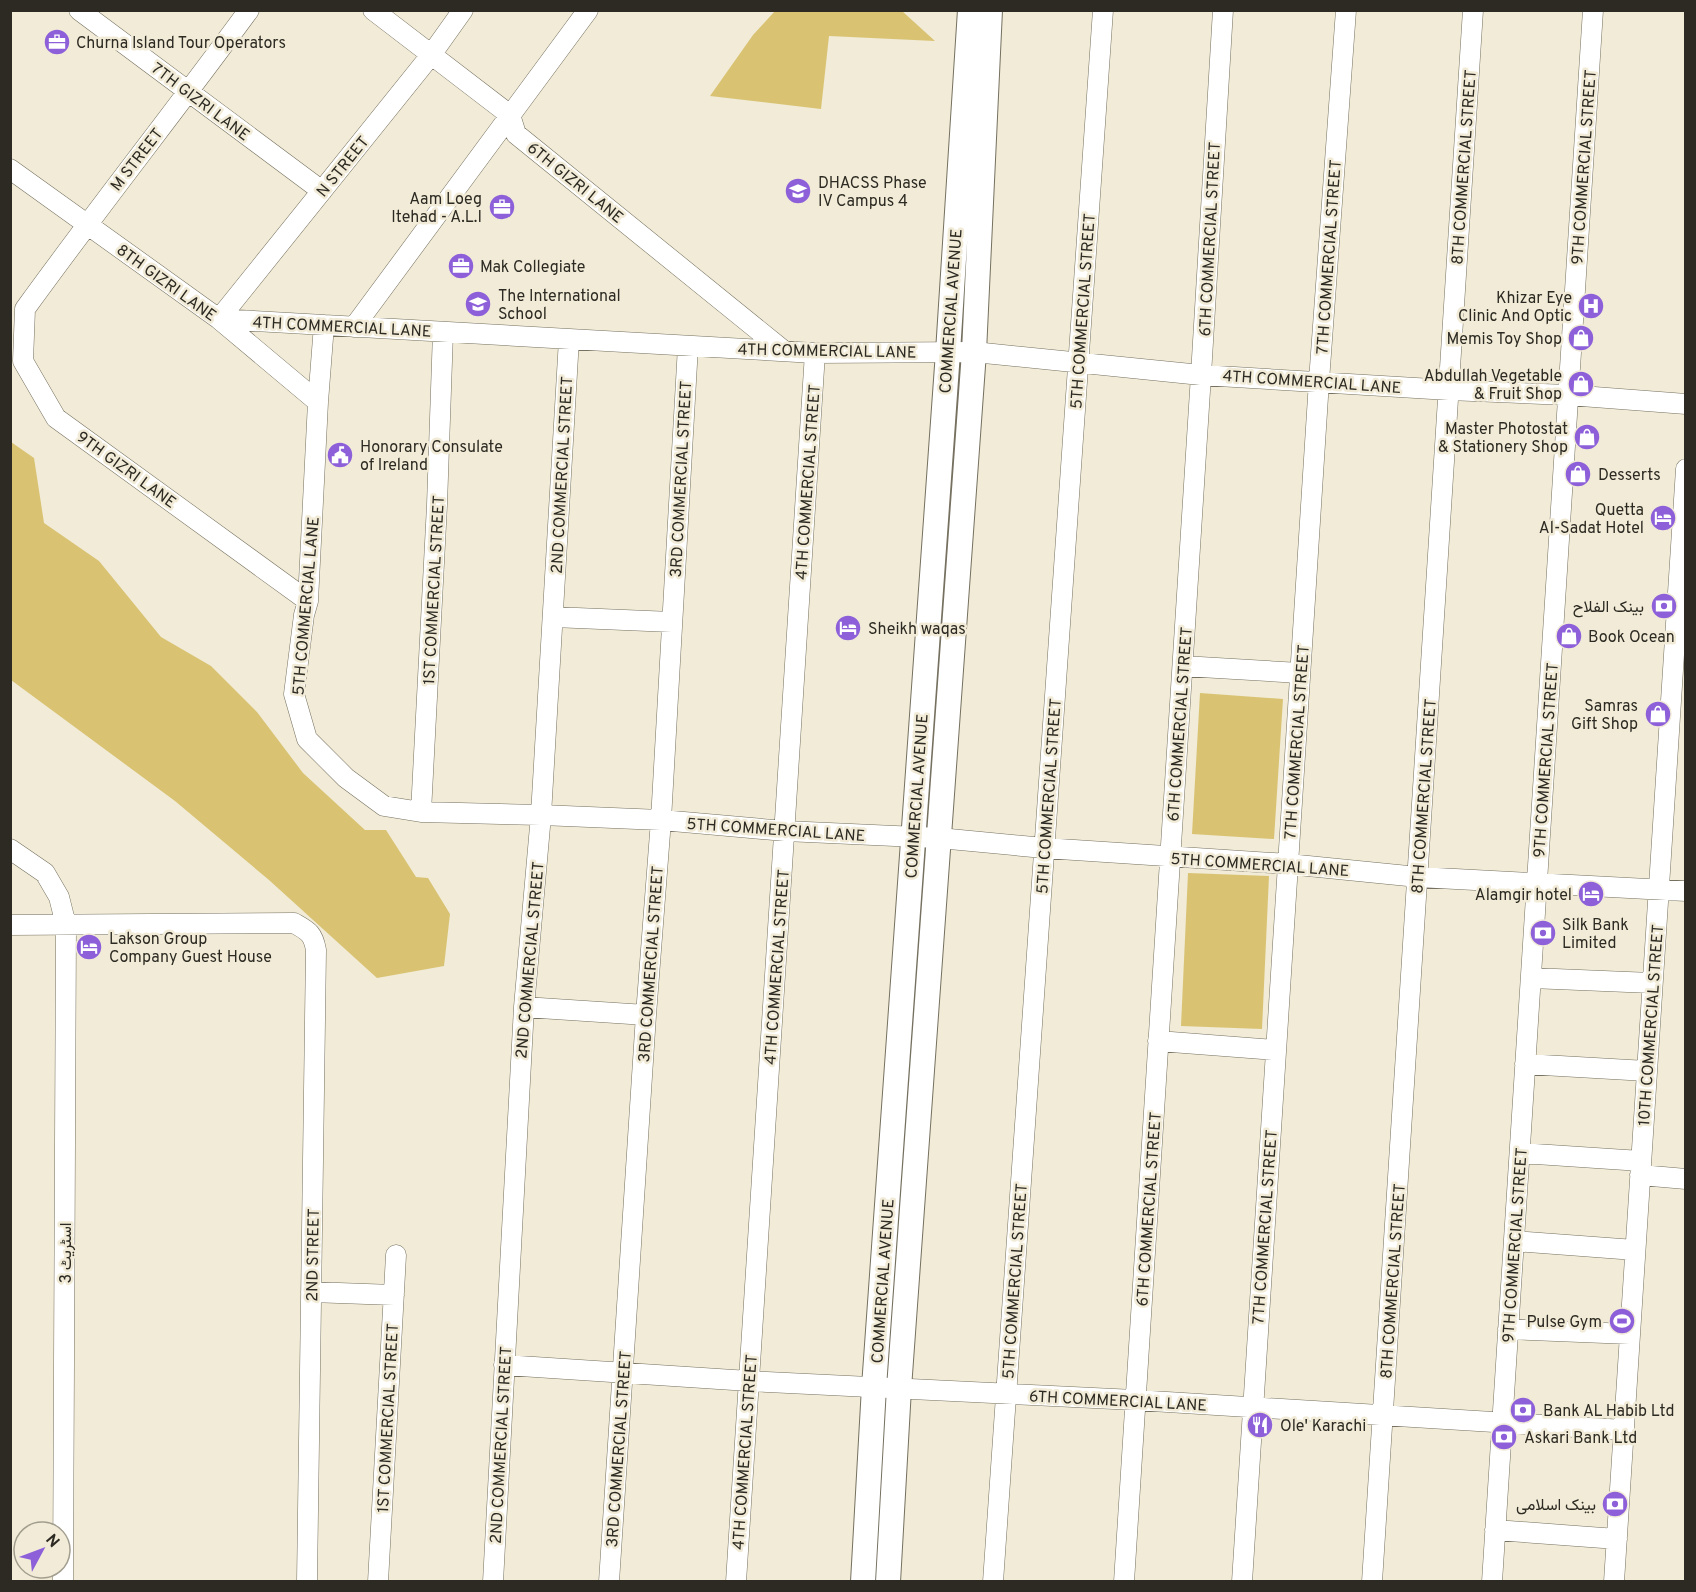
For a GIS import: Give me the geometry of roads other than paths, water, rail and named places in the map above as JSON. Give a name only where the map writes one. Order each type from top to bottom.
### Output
[{"type":"main road","name":"COMMERCIAL AVENUE","points":[[863,1581],[874,1388],[948,352],[970,10]]},
{"type":"main road","name":"COMMERCIAL AVENUE","points":[[888,1581],[899,1388],[974,352],[990,10]]},
{"type":"street","name":"7TH GIZRI LANE","points":[[79,10],[322,190]]},
{"type":"street","name":"M STREET","points":[[18,303],[86,224],[189,92],[249,10]]},
{"type":"street","name":"6TH GIZRI LANE","points":[[373,10],[510,115],[516,134],[784,351]]},
{"type":"street","name":"N STREET","points":[[219,319],[431,55],[463,10]]},
{"type":"street","points":[[354,327],[588,10]]},
{"type":"street","name":"5TH COMMERCIAL STREET","points":[[993,1581],[1103,10]]},
{"type":"street","name":"6TH COMMERCIAL STREET","points":[[1124,1581],[1223,10]]},
{"type":"street","name":"7TH COMMERCIAL STREET","points":[[1242,1581],[1319,381],[1346,10]]},
{"type":"street","name":"8TH COMMERCIAL STREET","points":[[1372,1581],[1473,10]]},
{"type":"street","name":"9TH COMMERCIAL STREET","points":[[1492,1581],[1593,10]]},
{"type":"street","name":"8TH GIZRI LANE","points":[[10,170],[219,319],[318,402]]},
{"type":"street","name":"9TH GIZRI LANE","points":[[18,303],[23,361],[56,418],[308,601]]},
{"type":"street","name":"4TH COMMERCIAL LANE","points":[[219,319],[815,353],[974,352],[1201,375],[1568,395],[1686,404]]},
{"type":"street","name":"5TH COMMERCIAL LANE","points":[[324,325],[308,601],[304,615],[294,694],[307,739],[346,778],[384,806],[421,812],[661,820],[785,831],[939,838],[1044,848],[1288,864],[1418,877],[1686,891]]},
{"type":"street","name":"1ST COMMERCIAL STREET","points":[[421,812],[437,505],[442,332]]},
{"type":"street","name":"2ND COMMERCIAL STREET","points":[[493,1581],[524,1007],[541,815],[570,339]]},
{"type":"street","name":"3RD COMMERCIAL STREET","points":[[609,1581],[661,820],[688,346]]},
{"type":"street","name":"4TH COMMERCIAL STREET","points":[[736,1581],[815,353]]},
{"type":"street","name":"10TH COMMERCIAL STREET","points":[[1614,1581],[1686,469]]},
{"type":"street","points":[[553,617],[672,622]]},
{"type":"street","points":[[1183,666],[1300,673]]},
{"type":"street","name":"اسٹریٹ 3","points":[[10,849],[45,873],[59,897],[66,925],[63,1581]]},
{"type":"street","name":"2ND STREET","points":[[66,925],[294,923],[308,931],[315,939],[308,1581]]},
{"type":"street","points":[[10,925],[66,925]]},
{"type":"street","points":[[1531,978],[1652,983]]},
{"type":"street","points":[[524,1007],[646,1015]]},
{"type":"street","points":[[1158,1041],[1275,1050]]},
{"type":"street","points":[[1525,1064],[1647,1071]]},
{"type":"street","points":[[1520,1153],[1641,1168],[1686,1179]]},
{"type":"street","points":[[1514,1241],[1635,1250]]},
{"type":"street","name":"1ST COMMERCIAL STREET","points":[[378,1581],[396,1255]]},
{"type":"street","points":[[312,1292],[394,1295]]},
{"type":"street","points":[[1508,1329],[1630,1334]]},
{"type":"street","name":"6TH COMMERCIAL LANE","points":[[504,1365],[1624,1430]]},
{"type":"street","points":[[1496,1530],[1617,1539]]},
{"type":"place","name":"Churna Island Tour Operators","points":[[57,42]]},
{"type":"place","name":"DHACSS Phase IV Campus 4","points":[[798,191]]},
{"type":"place","name":"Aam Loeg Itehad - A.L.I","points":[[502,207]]},
{"type":"place","name":"Mak Collegiate","points":[[461,266]]},
{"type":"place","name":"The International School","points":[[478,304]]},
{"type":"place","name":"Khizar Eye Clinic And Optic","points":[[1591,306]]},
{"type":"place","name":"Memis Toy Shop","points":[[1581,338]]},
{"type":"place","name":"Abdullah Vegetable & Fruit Shop","points":[[1581,384]]},
{"type":"place","name":"Master Photostat & Stationery Shop","points":[[1587,437]]},
{"type":"place","name":"Honorary Consulate of Ireland","points":[[340,455]]},
{"type":"place","name":"Desserts","points":[[1578,474]]},
{"type":"place","name":"Quetta Al-Sadat Hotel","points":[[1663,518]]},
{"type":"place","name":"بینک الفلاح","points":[[1664,606]]},
{"type":"place","name":"Sheikh waqas","points":[[848,628]]},
{"type":"place","name":"Book Ocean","points":[[1569,636]]},
{"type":"place","name":"Samras Gift Shop","points":[[1658,714]]},
{"type":"place","name":"Alamgir hotel","points":[[1591,894]]},
{"type":"place","name":"Silk Bank Limited","points":[[1543,933]]},
{"type":"place","name":"Lakson Group Company Guest House","points":[[89,947]]},
{"type":"place","name":"Pulse Gym","points":[[1622,1321]]},
{"type":"place","name":"Bank AL Habib Ltd","points":[[1523,1410]]},
{"type":"place","name":"Ole' Karachi","points":[[1260,1425]]},
{"type":"place","name":"Askari Bank Ltd","points":[[1504,1437]]},
{"type":"place","name":"بینک اسلامی","points":[[1615,1504]]}]
